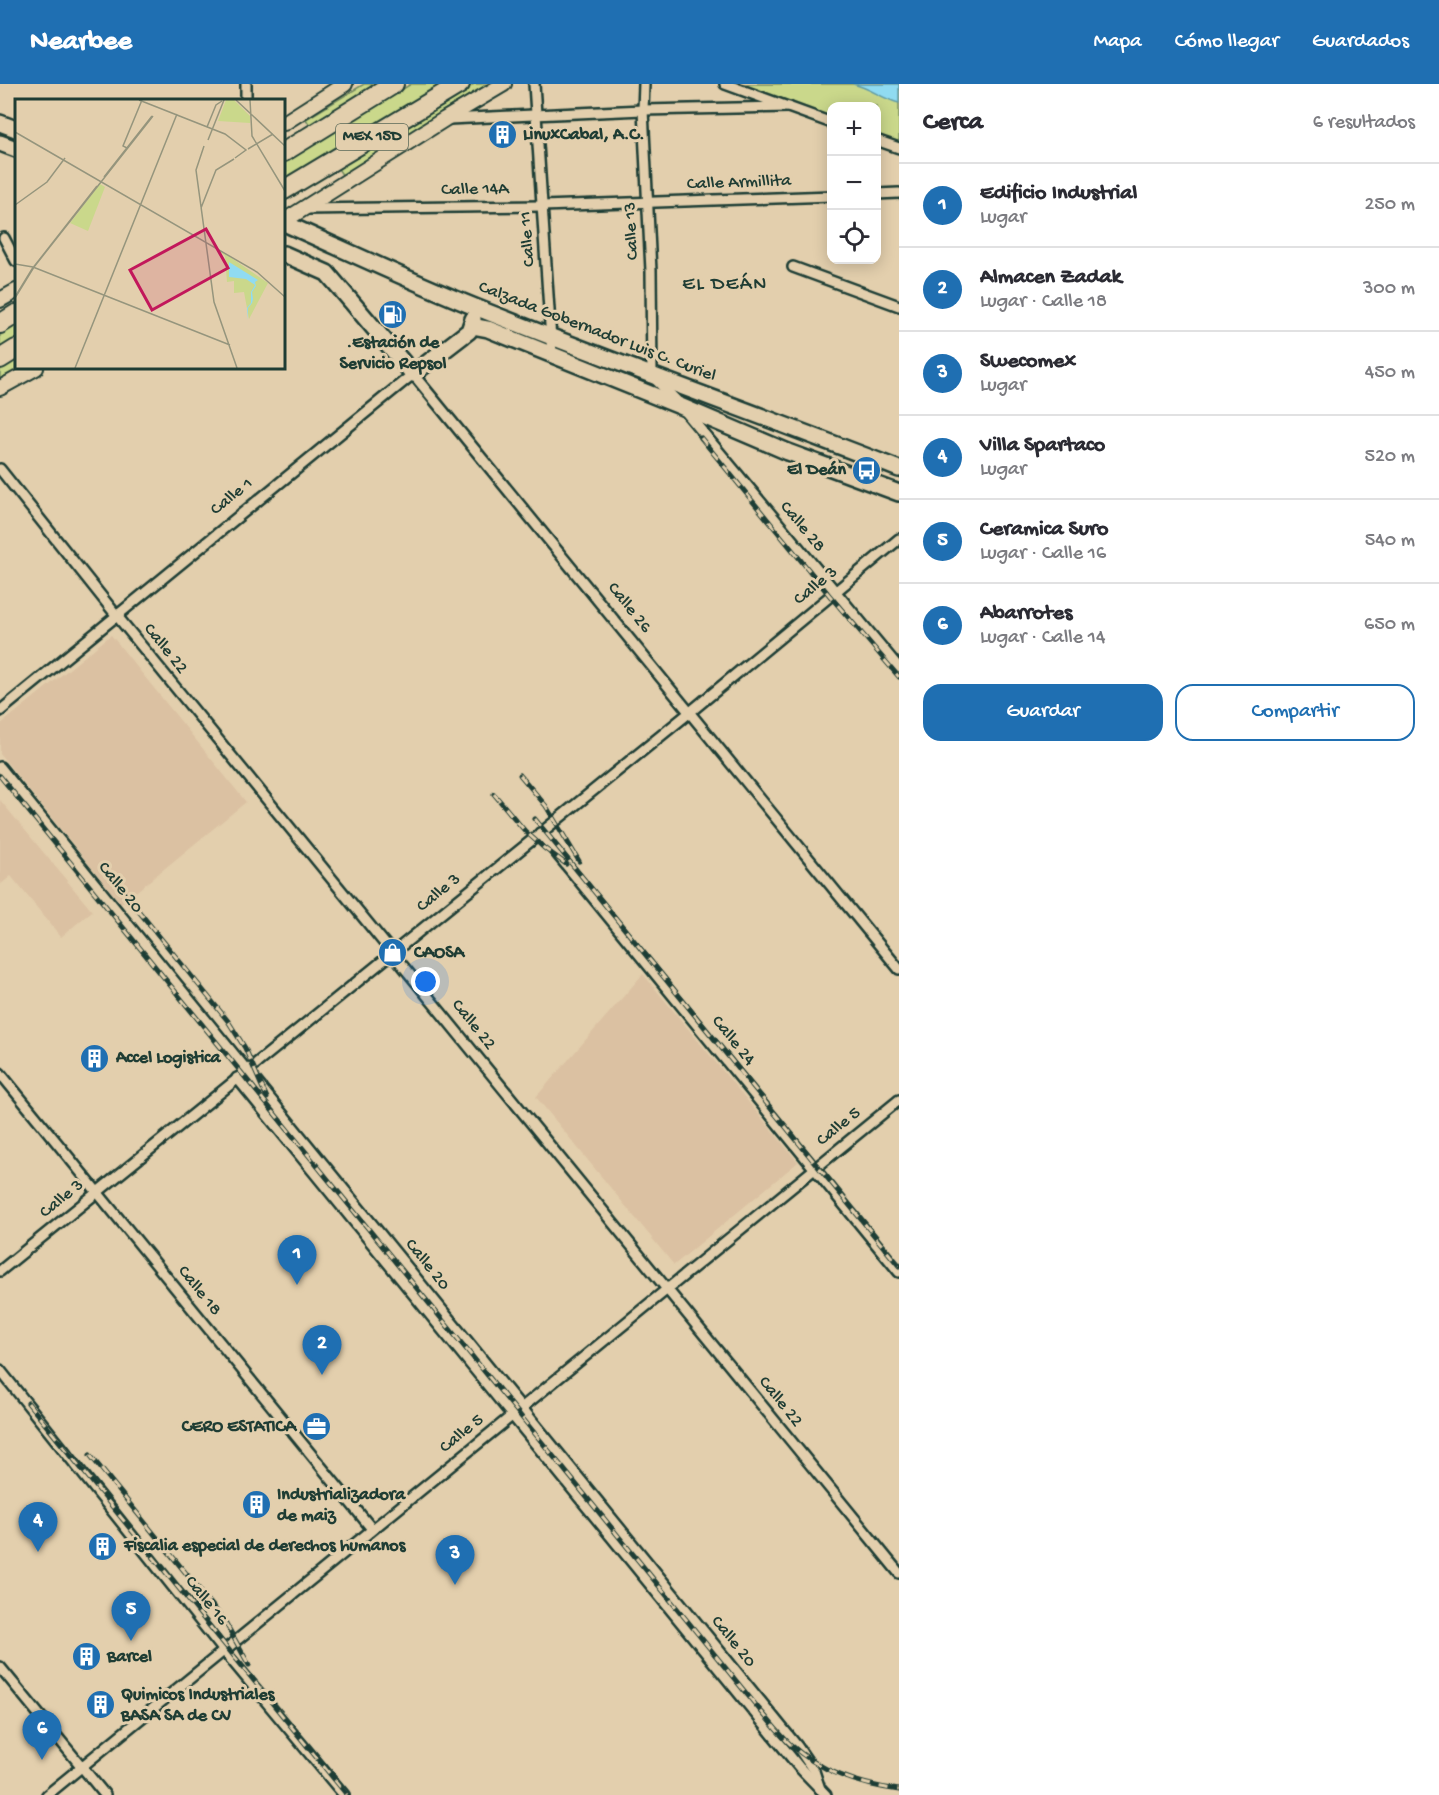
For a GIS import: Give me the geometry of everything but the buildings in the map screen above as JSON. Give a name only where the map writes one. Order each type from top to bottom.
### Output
[{"type":"highway","name":"MEX 15D","points":[[285,151],[394,84]]},
{"type":"highway","name":"MEX 15D","points":[[285,189],[460,84]]},
{"type":"highway","points":[[0,324],[15,315]]},
{"type":"highway","points":[[0,359],[15,351]]},
{"type":"main road","points":[[285,121],[345,84]]},
{"type":"main road","points":[[285,221],[504,84]]},
{"type":"main road","points":[[0,123],[15,129]]},
{"type":"main road","points":[[0,142],[15,149]]},
{"type":"main road","name":"Calzada Gobernador Luis C. Curiel","points":[[285,222],[474,306],[899,469]]},
{"type":"main road","name":"Calle 26","points":[[285,254],[327,273],[413,374]]},
{"type":"main road","points":[[0,300],[15,292]]},
{"type":"main road","points":[[472,326],[474,306]]},
{"type":"main road","name":"Calzada Gobernador Luis C. Curiel","points":[[472,326],[488,329],[788,452],[899,493]]},
{"type":"main road","name":"Calle 1","points":[[413,374],[469,331],[472,326]]},
{"type":"main road","points":[[0,388],[34,369]]},
{"type":"street","name":"Calle 11","points":[[534,84],[552,355]]},
{"type":"street","name":"Calle 13","points":[[644,84],[643,110],[651,271],[652,376]]},
{"type":"street","points":[[725,84],[827,121]]},
{"type":"street","points":[[445,119],[643,110],[789,107]]},
{"type":"street","points":[[881,142],[899,148]]},
{"type":"street","points":[[881,194],[899,193]]},
{"type":"street","name":"Calle Armillita","points":[[648,203],[827,196]]},
{"type":"street","name":"Calle 14A","points":[[302,209],[648,203]]},
{"type":"street","points":[[4,238],[15,259]]},
{"type":"street","points":[[793,267],[899,306]]},
{"type":"street","name":"Calle 1","points":[[0,711],[413,374]]},
{"type":"street","name":"Calle 26","points":[[413,374],[899,969]]},
{"type":"street","name":"Calle 28","points":[[652,376],[680,406],[899,668]]},
{"type":"street","name":"Calle 22","points":[[0,469],[117,616],[899,1573]]},
{"type":"street","name":"Calle 3","points":[[0,1271],[689,713],[899,539]]},
{"type":"street","name":"Calle 20","points":[[0,767],[797,1746],[814,1771],[823,1792]]},
{"type":"street","name":"Calle 24","points":[[540,832],[899,1272]]},
{"type":"street","name":"Calle 18","points":[[0,1073],[372,1529]]},
{"type":"street","name":"Calle 20","points":[[237,1078],[799,1767],[823,1792]]},
{"type":"street","name":"Calle 5","points":[[47,1795],[899,1100]]},
{"type":"street","name":"Calle 16","points":[[0,1370],[224,1651],[344,1795]]},
{"type":"street","points":[[0,1666],[105,1795]]},
{"type":"shaded area","points":[[111,635],[246,802],[121,904],[0,754],[0,725]]},
{"type":"shaded area","points":[[0,800],[92,911],[61,937],[11,876],[0,885]]},
{"type":"shaded area","points":[[643,974],[798,1162],[674,1265],[536,1097]]},
{"type":"green space","points":[[364,84],[386,84],[312,129],[306,119]]},
{"type":"green space","points":[[411,84],[449,84],[285,182],[285,161]]},
{"type":"green space","points":[[474,84],[495,84],[343,176],[336,166]]},
{"type":"green space","points":[[732,84],[899,84],[899,147],[881,140],[881,102],[827,102],[827,120]]},
{"type":"green space","points":[[15,326],[15,346],[0,355],[0,335]]},
{"type":"green space","points":[[15,361],[15,369],[23,369],[0,382],[0,369]]},
{"type":"water","points":[[853,84],[899,84],[899,103],[865,88]]},
{"type":"railway","points":[[701,438],[899,677]]},
{"type":"railway","points":[[520,775],[546,806],[579,861]]},
{"type":"railway","points":[[0,776],[778,1731],[801,1754],[827,1769],[855,1780],[899,1790]]},
{"type":"railway","points":[[494,794],[525,831],[566,864]]},
{"type":"railway","points":[[535,819],[899,1266]]},
{"type":"railway","points":[[115,882],[228,1021],[245,1048],[267,1098]]},
{"type":"railway","points":[[28,1403],[347,1795]]},
{"type":"railway","points":[[90,1455],[224,1620],[249,1665]]},
{"type":"place","name":"LinuxCabal, A.C.","points":[[502,135]]},
{"type":"place","name":".Estación de Servicio Repsol","points":[[393,314]]},
{"type":"place","name":"El Deán","points":[[867,470]]},
{"type":"place","name":"CAOSA","points":[[393,953]]},
{"type":"place","name":"Accel Logistica","points":[[95,1058]]},
{"type":"place","name":"Edificio Industrial","points":[[297,1285]]},
{"type":"place","name":"Almacen Zadak","points":[[322,1375]]},
{"type":"place","name":"CERO ESTATICA","points":[[317,1427]]},
{"type":"place","name":"Industrializadora de maiz","points":[[256,1505]]},
{"type":"place","name":"Fiscalia especial de derechos humanos","points":[[103,1546]]},
{"type":"place","name":"Villa Spartaco","points":[[38,1552]]},
{"type":"place","name":"Swecomex","points":[[455,1585]]},
{"type":"place","name":"Ceramica Suro","points":[[131,1641]]},
{"type":"place","name":"Barcel","points":[[86,1657]]},
{"type":"place","name":"Quimicos Industriales BASA SA de CV","points":[[100,1705]]},
{"type":"place","name":"Abarrotes","points":[[42,1760]]},
{"type":"district","name":"EL DEÁN","points":[[725,285]]}]
